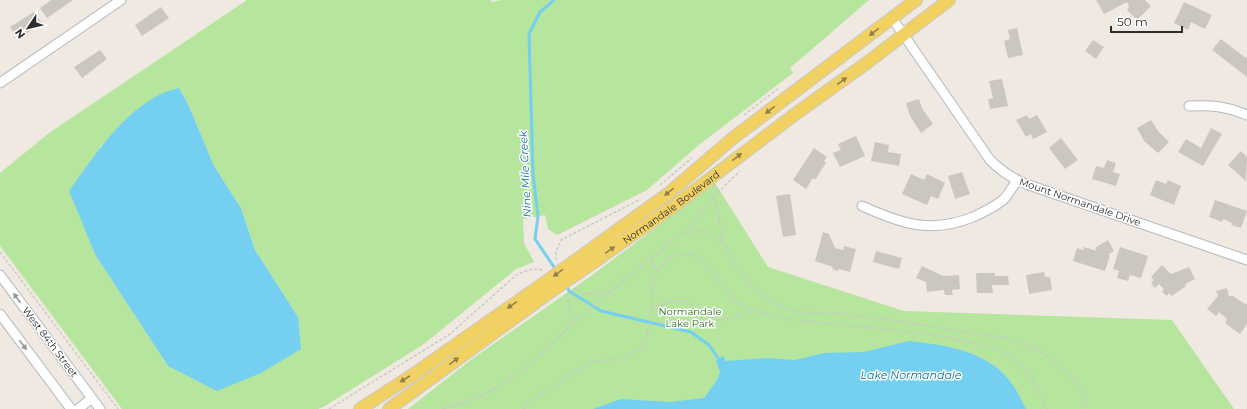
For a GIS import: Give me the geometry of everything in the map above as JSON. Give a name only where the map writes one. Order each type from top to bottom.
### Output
[{"type":"main road","name":"Normandale Boulevard","points":[[575,268],[669,193],[733,138],[916,0]]},
{"type":"main road","name":"Normandale Boulevard","points":[[360,409],[575,268],[674,206],[949,0]]},
{"type":"main road","name":"Normandale Boulevard","points":[[389,409],[547,287]]},
{"type":"street","points":[[0,83],[121,0]]},
{"type":"street","name":"Mount Normandale Drive","points":[[892,18],[990,160],[1000,170],[1017,181],[1247,260]]},
{"type":"street","points":[[1189,106],[1211,105],[1230,108],[1247,115]]},
{"type":"street","points":[[862,206],[901,222],[926,226],[944,225],[959,222],[983,213],[1004,198],[1017,181]]},
{"type":"street","name":"West 84th Street","points":[[1,278],[100,409]]},
{"type":"street","points":[[0,314],[71,409]]},
{"type":"street","points":[[78,409],[92,398]]},
{"type":"path","points":[[442,409],[465,402],[502,384],[520,371],[584,314],[689,229],[714,196],[724,243],[739,271],[750,284],[773,302],[787,309],[836,313],[1006,338],[1040,351],[1070,374],[1081,390],[1087,409]]},
{"type":"path","points":[[683,233],[705,231],[716,236],[724,243]]},
{"type":"path","points":[[0,252],[118,409]]},
{"type":"path","points":[[653,310],[651,302],[652,288],[658,269],[677,255],[692,254],[705,262],[733,300],[750,310],[788,319],[930,334],[986,345],[1009,355],[1031,375],[1047,409]]},
{"type":"path","points":[[650,260],[658,269]]},
{"type":"path","points":[[523,409],[539,395],[591,362],[625,358],[634,354],[642,348],[646,342],[650,314],[653,310],[669,302],[685,302],[717,319],[730,318],[744,314],[750,310]]},
{"type":"path","points":[[329,409],[433,344]]},
{"type":"green space","points":[[247,0],[490,0],[493,2],[501,0],[869,0],[790,68],[793,73],[700,144],[647,190],[557,235],[548,229],[545,215],[523,219],[524,243],[534,262],[516,269],[424,344],[318,409],[122,409],[0,246],[0,173],[49,133]],"holes":[[[179,88],[188,104],[214,166],[241,208],[255,250],[298,317],[168,366],[96,256],[100,147],[126,120],[155,98]]]},
{"type":"green space","name":"Normandale Lake Park","points":[[715,183],[768,267],[904,311],[1172,320],[1234,409],[408,409],[472,359],[591,276]]},
{"type":"water","points":[[179,88],[188,104],[214,166],[241,208],[255,250],[298,317],[301,349],[261,373],[217,391],[168,366],[96,256],[69,191],[99,150],[121,124],[147,102],[163,93]]},
{"type":"water","name":"Lake Normandale","points":[[909,341],[952,348],[979,357],[992,364],[1003,373],[1012,384],[1026,409],[593,409],[621,399],[670,402],[704,398],[717,380],[720,372],[716,361],[723,356],[726,361],[767,358],[794,360],[824,353],[864,352]]},
{"type":"building","points":[[51,0],[73,0],[47,18],[40,8]]},
{"type":"building","points":[[1096,0],[1145,0],[1151,6],[1137,20],[1127,10],[1129,7],[1127,2],[1104,14]]},
{"type":"building","points":[[1184,2],[1212,15],[1205,29],[1191,22],[1188,30],[1174,23]]},
{"type":"building","points":[[161,7],[169,18],[142,36],[135,25]]},
{"type":"building","points":[[34,12],[42,23],[18,39],[10,27]]},
{"type":"building","points":[[1017,28],[1023,55],[1008,58],[1004,41],[1010,39],[1008,30]]},
{"type":"building","points":[[1221,39],[1246,58],[1247,57],[1247,77],[1212,50]]},
{"type":"building","points":[[1093,40],[1104,47],[1096,59],[1085,51]]},
{"type":"building","points":[[100,50],[107,59],[82,78],[74,67]]},
{"type":"building","points":[[1002,79],[1008,106],[990,109],[988,99],[993,98],[989,81]]},
{"type":"building","points":[[919,99],[922,108],[933,124],[921,133],[910,116],[906,103]]},
{"type":"building","points":[[1027,115],[1029,119],[1037,115],[1047,132],[1033,139],[1031,134],[1026,137],[1016,120]]},
{"type":"building","points":[[1151,120],[1158,131],[1169,142],[1158,153],[1144,141],[1137,128]]},
{"type":"building","points":[[1211,128],[1222,134],[1203,166],[1178,152],[1186,139],[1201,148]]},
{"type":"building","points":[[856,136],[865,156],[840,167],[833,153],[841,150],[838,144]]},
{"type":"building","points":[[1061,138],[1078,160],[1065,169],[1049,148]]},
{"type":"building","points":[[875,142],[889,145],[888,152],[901,154],[899,166],[871,161]]},
{"type":"building","points":[[814,148],[827,157],[824,161],[826,163],[815,180],[813,178],[806,189],[793,180]]},
{"type":"building","points":[[1241,151],[1247,157],[1246,181],[1228,165]]},
{"type":"building","points":[[1107,160],[1116,163],[1113,172],[1120,174],[1116,186],[1092,179],[1096,166],[1104,168]]},
{"type":"building","points":[[962,172],[970,194],[955,199],[948,176]]},
{"type":"building","points":[[911,174],[924,180],[927,174],[945,183],[938,199],[931,196],[927,205],[902,194]]},
{"type":"building","points":[[1156,180],[1166,184],[1168,180],[1181,186],[1174,205],[1150,195]]},
{"type":"building","points":[[790,194],[796,235],[783,237],[776,196]]},
{"type":"building","points":[[1215,200],[1247,211],[1241,228],[1231,225],[1232,223],[1223,219],[1222,222],[1209,217]]},
{"type":"building","points":[[823,232],[829,234],[835,248],[843,250],[844,246],[856,249],[850,272],[839,269],[838,271],[832,269],[833,267],[815,261]]},
{"type":"building","points":[[1108,240],[1114,251],[1108,255],[1110,255],[1105,271],[1073,261],[1077,248],[1083,250],[1084,247],[1097,251],[1095,248]]},
{"type":"building","points":[[1120,247],[1148,256],[1141,278],[1130,275],[1128,281],[1117,278],[1119,271],[1113,269]]},
{"type":"building","points":[[876,251],[902,258],[899,269],[873,262]]},
{"type":"building","points":[[1162,265],[1171,274],[1189,267],[1195,279],[1185,284],[1186,286],[1172,296],[1169,293],[1167,296],[1162,292],[1164,289],[1159,284],[1155,288],[1151,283],[1154,280],[1151,277]]},
{"type":"building","points":[[922,266],[943,276],[959,275],[960,289],[952,290],[953,295],[945,295],[944,290],[927,292],[926,282],[916,278]]},
{"type":"building","points":[[1044,272],[1045,277],[1050,277],[1052,290],[1029,294],[1026,275]]},
{"type":"building","points":[[976,273],[995,273],[995,276],[1008,276],[1009,285],[992,285],[993,293],[977,293]]},
{"type":"building","points":[[1227,288],[1229,296],[1233,296],[1247,304],[1247,324],[1240,334],[1225,323],[1227,319],[1219,312],[1216,316],[1207,309],[1218,296],[1216,291]]},
{"type":"waterway","name":"Nine Mile Creek","points":[[554,0],[540,12],[529,34],[533,174],[538,216],[535,239],[556,270]]},
{"type":"waterway","name":"Nine Mile Creek","points":[[566,285],[569,291],[601,311],[691,332],[709,345],[720,361]]}]
